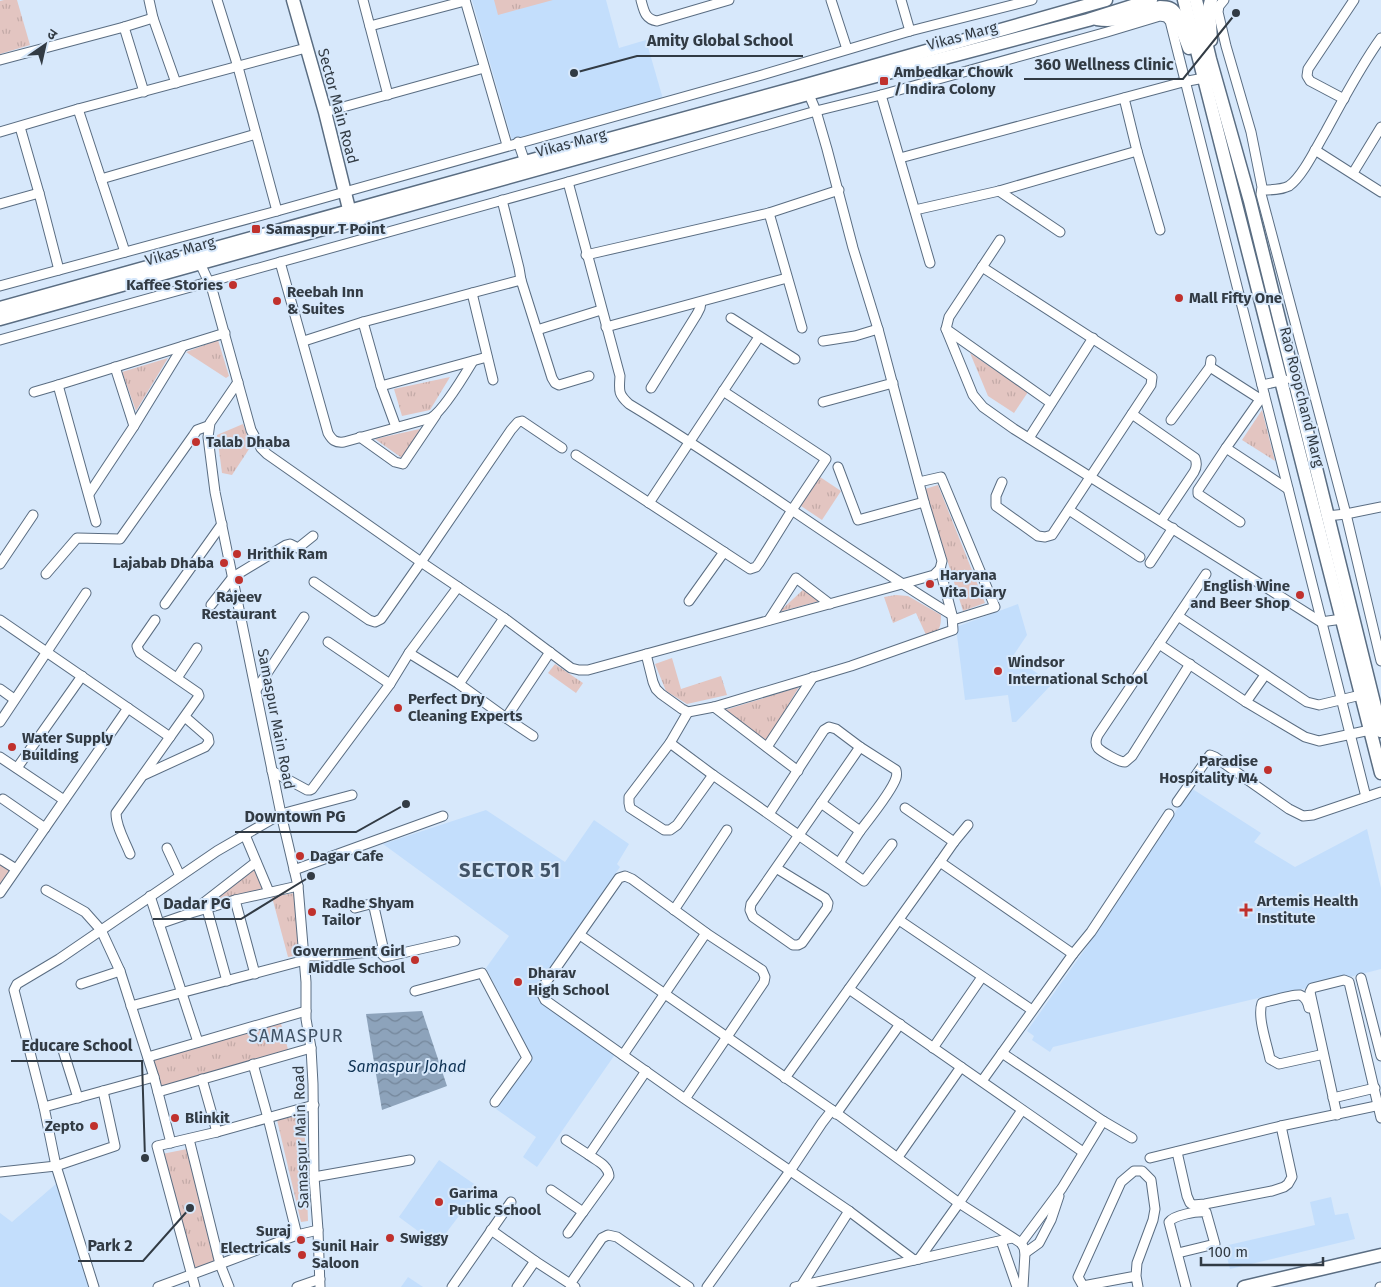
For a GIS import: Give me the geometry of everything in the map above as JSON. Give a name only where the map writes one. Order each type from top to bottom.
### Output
[{"type":"main road","name":"Sector Main Road","points":[[293,0],[325,112],[350,216]]},
{"type":"main road","points":[[1076,8],[1086,0]]},
{"type":"main road","name":"Vikas Marg","points":[[0,308],[198,258],[807,90],[1106,0]]},
{"type":"main road","name":"Vikas Marg","points":[[350,216],[525,162],[1090,19],[1151,0]]},
{"type":"main road","name":"Rao Roopchand Marg","points":[[1184,0],[1250,201],[1287,380],[1342,619],[1376,730],[1381,773]]},
{"type":"main road","name":"Rao Roopchand Marg","points":[[1196,0],[1205,68],[1287,380],[1327,516],[1366,694]]},
{"type":"main road","points":[[1205,68],[1212,30],[1209,8],[1211,0]]},
{"type":"main road","points":[[1090,19],[1117,20],[1160,7],[1173,9],[1192,55],[1205,68]]},
{"type":"main road","name":"Vikas Marg","points":[[0,319],[198,258]]},
{"type":"main road","points":[[1271,1285],[1381,1255]]},
{"type":"main road","points":[[1244,1287],[1271,1285],[1381,1263]]},
{"type":"street","points":[[149,0],[153,18],[176,83]]},
{"type":"street","points":[[217,0],[238,68],[277,211]]},
{"type":"street","points":[[363,0],[388,95]]},
{"type":"street","points":[[370,26],[465,0],[507,145]]},
{"type":"street","points":[[641,0],[646,17],[657,21],[713,2],[729,0]]},
{"type":"street","points":[[831,0],[847,49]]},
{"type":"street","points":[[901,0],[910,31]]},
{"type":"street","points":[[0,286],[277,211],[910,31],[1032,0]]},
{"type":"street","points":[[1224,0],[1219,6],[1218,12],[1226,46],[1251,132],[1262,192],[1379,644],[1381,661]]},
{"type":"street","points":[[1344,99],[1310,81],[1307,76],[1308,69],[1354,0]]},
{"type":"street","points":[[0,340],[816,111],[881,95],[1160,16],[1166,17],[1170,21],[1213,203],[1366,797]]},
{"type":"street","points":[[0,60],[153,18]]},
{"type":"street","points":[[1090,19],[1094,36]]},
{"type":"street","points":[[124,27],[144,92]]},
{"type":"street","points":[[1250,201],[1262,192],[1288,186],[1299,176],[1380,42]]},
{"type":"street","points":[[0,132],[78,109],[238,68],[306,48]]},
{"type":"street","points":[[325,112],[484,68]]},
{"type":"street","points":[[900,158],[1185,81],[1205,68]]},
{"type":"street","points":[[646,654],[656,689],[688,712],[714,707],[850,666],[953,630],[952,618],[940,569],[942,561],[924,502],[878,329],[853,248],[839,190],[816,111],[807,90]]},
{"type":"street","points":[[881,95],[930,263]]},
{"type":"street","points":[[1124,98],[1160,230]]},
{"type":"street","points":[[78,109],[125,252]]},
{"type":"street","points":[[20,126],[59,270]]},
{"type":"street","points":[[1353,173],[1381,128]]},
{"type":"street","points":[[101,179],[256,134]]},
{"type":"street","points":[[518,142],[525,162]]},
{"type":"street","points":[[1315,150],[1381,192]]},
{"type":"street","points":[[915,210],[999,191],[1137,151]]},
{"type":"street","points":[[568,182],[586,255],[620,376],[618,392],[629,404],[690,441],[952,618],[995,607],[941,477],[919,482]]},
{"type":"street","points":[[586,255],[769,213],[839,190]]},
{"type":"street","points":[[999,191],[1060,232]]},
{"type":"street","points":[[0,204],[39,193]]},
{"type":"street","points":[[502,200],[520,268],[521,280],[554,383],[559,384],[589,376]]},
{"type":"street","points":[[769,213],[802,328]]},
{"type":"street","points":[[1000,240],[949,317],[946,329],[973,396],[978,402],[1014,429],[1321,622],[1342,619]]},
{"type":"street","points":[[198,258],[225,333],[251,430],[261,448],[275,460],[504,618],[571,668],[588,670],[934,575],[940,569]]},
{"type":"street","points":[[280,262],[331,438],[334,441],[338,443],[431,418],[436,415]]},
{"type":"street","points":[[982,266],[1152,377],[1151,385],[1052,535],[1038,536],[996,506],[996,496],[1002,482]]},
{"type":"street","points":[[606,327],[787,278]]},
{"type":"street","points":[[304,341],[363,322],[521,280]]},
{"type":"street","points":[[472,293],[493,380]]},
{"type":"street","points":[[651,388],[697,314],[701,302]]},
{"type":"street","points":[[537,330],[601,310]]},
{"type":"street","points":[[731,318],[795,359]]},
{"type":"street","points":[[363,322],[381,386],[396,427]]},
{"type":"street","points":[[823,341],[854,336],[878,329]]},
{"type":"street","points":[[946,329],[1051,403]]},
{"type":"street","points":[[34,392],[225,333]]},
{"type":"street","points":[[648,503],[759,337]]},
{"type":"street","points":[[1029,438],[1093,338]]},
{"type":"street","points":[[89,494],[134,426],[183,346]]},
{"type":"street","points":[[381,386],[487,358]]},
{"type":"street","points":[[360,436],[395,462],[403,464],[473,361]]},
{"type":"street","points":[[1171,420],[1211,363],[1262,393]]},
{"type":"street","points":[[115,367],[134,426]]},
{"type":"street","points":[[1240,522],[1198,494],[1198,490],[1262,393],[1287,380]]},
{"type":"street","points":[[46,574],[77,538],[120,539],[197,430],[208,426],[238,382]]},
{"type":"street","points":[[823,402],[893,383]]},
{"type":"street","points":[[58,385],[96,522]]},
{"type":"street","points":[[576,455],[750,570],[756,567],[826,459],[723,391]]},
{"type":"street","points":[[1132,414],[1195,458],[1196,467],[1194,472],[1161,521]]},
{"type":"street","points":[[314,582],[369,620],[375,622],[381,618],[518,422],[522,421],[562,448]]},
{"type":"street","name":"Samaspur Main Road","points":[[208,426],[215,492],[280,814],[298,886],[304,958],[306,1019],[311,1048],[314,1106],[314,1177],[320,1283]]},
{"type":"street","points":[[1226,448],[1288,489]]},
{"type":"street","points":[[838,467],[858,520],[924,502]]},
{"type":"street","points":[[1327,516],[1381,507]]},
{"type":"street","points":[[1069,510],[1140,557]]},
{"type":"street","points":[[0,564],[33,515]]},
{"type":"street","points":[[165,604],[222,524]]},
{"type":"street","points":[[1150,563],[1173,528]]},
{"type":"street","points":[[211,605],[233,577],[286,545],[290,544],[298,548],[313,536]]},
{"type":"street","points":[[689,601],[724,552]]},
{"type":"street","points":[[1190,664],[1132,756],[1125,762],[1120,762],[1098,748],[1096,742],[1098,735],[1206,574]]},
{"type":"street","points":[[769,620],[796,578],[830,604]]},
{"type":"street","points":[[272,771],[307,790],[312,789],[390,684],[409,653],[458,587]]},
{"type":"street","points":[[0,722],[86,593]]},
{"type":"street","points":[[1178,616],[1307,702],[1319,705],[1366,694]]},
{"type":"street","points":[[256,690],[304,617]]},
{"type":"street","points":[[459,684],[504,618]]},
{"type":"street","points":[[0,620],[170,737]]},
{"type":"street","points":[[130,854],[118,826],[116,813],[198,700],[198,693],[138,650],[137,646],[155,620]]},
{"type":"street","points":[[328,642],[390,684]]},
{"type":"street","points":[[1159,644],[1246,702],[1305,738],[1319,742],[1376,730]]},
{"type":"street","points":[[177,678],[197,648]]},
{"type":"street","points":[[506,718],[550,652]]},
{"type":"street","points":[[409,653],[459,684],[533,736]]},
{"type":"street","points":[[1246,702],[1265,675]]},
{"type":"street","points":[[17,768],[82,676]]},
{"type":"street","points":[[767,747],[813,677]]},
{"type":"street","points":[[0,689],[14,699]]},
{"type":"street","points":[[714,707],[798,771]]},
{"type":"street","points":[[0,893],[128,708]]},
{"type":"street","points":[[688,712],[670,742],[630,797],[630,808],[664,830],[670,830],[677,825],[713,775]]},
{"type":"street","points":[[142,776],[205,747],[209,742],[208,737],[185,717]]},
{"type":"street","points":[[769,814],[824,730],[829,727],[836,729],[896,770],[896,779],[839,863]]},
{"type":"street","points":[[670,742],[713,775],[864,881],[892,844]]},
{"type":"street","points":[[776,868],[825,898],[828,903],[827,908],[802,943],[798,945],[793,945],[753,916],[750,910],[751,904],[860,747]]},
{"type":"street","points":[[1177,802],[1210,755],[1289,809],[1303,816],[1314,816],[1381,792]]},
{"type":"street","points":[[0,757],[64,800]]},
{"type":"street","points":[[94,1287],[56,1166],[44,1107],[14,990],[17,984],[59,959],[217,850],[280,814],[352,795]]},
{"type":"street","points":[[3,800],[45,828]]},
{"type":"street","points":[[822,803],[860,831]]},
{"type":"street","points":[[905,808],[954,842]]},
{"type":"street","points":[[982,1081],[1032,1010],[1091,932],[1169,814]]},
{"type":"street","points":[[294,870],[443,816]]},
{"type":"street","points":[[785,1078],[968,825]]},
{"type":"street","points":[[674,910],[728,830]]},
{"type":"street","points":[[244,835],[269,892]]},
{"type":"street","points":[[167,848],[180,876]]},
{"type":"street","points":[[0,859],[16,869]]},
{"type":"street","points":[[191,913],[256,862]]},
{"type":"street","points":[[940,862],[1073,954]]},
{"type":"street","points":[[685,1099],[764,982],[765,977],[762,970],[625,876],[619,878],[542,988],[545,1000],[685,1099],[849,1211],[917,1260]]},
{"type":"street","points":[[159,924],[235,900],[298,886]]},
{"type":"street","points":[[46,890],[85,912],[101,930],[120,971],[154,1077],[171,1143]]},
{"type":"street","points":[[150,896],[198,1042]]},
{"type":"street","points":[[235,900],[255,974]]},
{"type":"street","points":[[131,1006],[255,974],[304,958],[379,951],[383,946],[374,907],[370,904],[355,908]]},
{"type":"street","points":[[207,909],[227,981]]},
{"type":"street","points":[[899,920],[1032,1010]]},
{"type":"street","points":[[624,1055],[706,933]]},
{"type":"street","points":[[580,935],[898,1157],[959,1203],[1017,1241],[1024,1248],[1025,1252],[1023,1287]]},
{"type":"street","points":[[379,951],[384,957],[455,941]]},
{"type":"street","points":[[81,984],[120,971]]},
{"type":"street","points":[[415,991],[482,973],[527,1058],[495,1102]]},
{"type":"street","points":[[933,1048],[982,977]]},
{"type":"street","points":[[1360,978],[1381,1056]]},
{"type":"street","points":[[1335,1115],[1334,1098],[1310,992],[1312,988],[1344,980],[1349,982],[1374,1088],[1380,1105],[1381,1118]]},
{"type":"street","points":[[849,989],[1084,1152]]},
{"type":"street","points":[[1320,1055],[1279,1064],[1270,1059],[1261,1017],[1260,1008],[1262,1003],[1298,995],[1308,1002],[1335,1115]]},
{"type":"street","points":[[148,1057],[306,1012]]},
{"type":"street","points":[[707,1287],[822,1123],[834,1112],[900,1024]]},
{"type":"street","points":[[62,1047],[78,1098]]},
{"type":"street","points":[[158,1092],[311,1048]]},
{"type":"street","points":[[1002,1053],[1103,1121],[1132,1138]]},
{"type":"street","points":[[253,1064],[297,1234]]},
{"type":"street","points":[[898,1157],[961,1067]]},
{"type":"street","points":[[589,1155],[646,1071]]},
{"type":"street","points":[[44,1107],[154,1077]]},
{"type":"street","points":[[202,1079],[217,1132]]},
{"type":"street","points":[[1334,1098],[1374,1088]]},
{"type":"street","points":[[0,1172],[56,1166],[115,1146],[103,1091]]},
{"type":"street","points":[[1150,1158],[1280,1126],[1380,1105]]},
{"type":"street","points":[[195,1287],[157,1146],[314,1106]]},
{"type":"street","points":[[917,1260],[959,1203],[1022,1110]]},
{"type":"street","points":[[798,1286],[1001,1241],[1017,1241],[1062,1188],[1103,1121]]},
{"type":"street","points":[[1176,1152],[1186,1196],[1193,1205],[1272,1191],[1284,1187],[1292,1177],[1280,1126]]},
{"type":"street","points":[[188,1139],[220,1264],[229,1287]]},
{"type":"street","points":[[566,1140],[606,1167],[609,1176],[568,1233]]},
{"type":"street","points":[[314,1177],[410,1160]]},
{"type":"street","points":[[1136,1276],[1083,1286],[1078,1277],[1121,1182],[1134,1171],[1142,1171],[1151,1180],[1155,1209],[1154,1220],[1137,1263],[1136,1276],[1138,1287]]},
{"type":"street","points":[[1025,1252],[1039,1243],[1047,1230],[1062,1188]]},
{"type":"street","points":[[551,1190],[583,1212]]},
{"type":"street","points":[[452,1287],[511,1202]]},
{"type":"street","points":[[798,1286],[849,1211]]},
{"type":"street","points":[[1178,1253],[1215,1244],[1206,1212],[1201,1211],[1173,1218],[1169,1222],[1186,1287]]},
{"type":"street","points":[[158,1287],[297,1234],[318,1230]]},
{"type":"street","points":[[491,1230],[572,1285],[602,1238],[608,1235],[617,1237],[689,1287]]},
{"type":"street","points":[[1001,1241],[1016,1287]]},
{"type":"street","points":[[518,1287],[535,1261]]},
{"type":"street","points":[[297,1287],[320,1283]]},
{"type":"shaded area","points":[[472,0],[606,0],[619,48],[646,40],[663,99],[512,140]]},
{"type":"shaded area","name":"Windsor International School","points":[[1018,604],[1027,635],[1013,656],[1051,683],[1051,685],[1016,722],[1012,722],[1008,695],[965,700],[956,627]]},
{"type":"shaded area","name":"Artemis Health Institute","points":[[1191,788],[1261,833],[1254,842],[1295,867],[1367,829],[1381,888],[1381,969],[1053,1047],[1050,1052],[1032,1040],[1034,1036],[1027,1031],[1088,945]]},
{"type":"shaded area","name":"Dharav High School","points":[[486,810],[565,862],[594,820],[629,844],[617,864],[620,867],[534,994],[616,1053],[537,1167],[523,1157],[536,1137],[496,1109],[532,1057],[486,968],[509,936],[383,844]]},
{"type":"shaded area","name":"Garima Public School","points":[[439,1160],[480,1188],[437,1245],[399,1217]]},
{"type":"shaded area","points":[[57,1183],[92,1287],[0,1287],[0,1213],[12,1222]]},
{"type":"shaded area","points":[[1331,1197],[1335,1215],[1348,1213],[1355,1239],[1230,1269],[1224,1246],[1315,1225],[1310,1202]]},
{"type":"shaded area","points":[[408,1277],[423,1287],[401,1287]]},
{"type":"green space","points":[[17,0],[30,45],[0,54],[0,1]]},
{"type":"green space","points":[[494,0],[553,0],[498,15]]},
{"type":"green space","points":[[218,340],[229,376],[226,378],[186,352]]},
{"type":"green space","points":[[970,353],[1028,392],[1014,413],[988,396]]},
{"type":"green space","points":[[168,358],[136,411],[122,372]]},
{"type":"green space","points":[[450,377],[430,410],[402,416],[394,389]]},
{"type":"green space","points":[[1262,410],[1275,461],[1242,440]]},
{"type":"green space","points":[[243,424],[251,446],[232,475],[222,473],[217,435]]},
{"type":"green space","points":[[424,428],[402,458],[375,439]]},
{"type":"green space","points":[[817,475],[841,491],[822,520],[798,504]]},
{"type":"green space","points":[[938,485],[985,603],[963,611],[925,489]]},
{"type":"green space","points":[[805,588],[823,600],[779,612]]},
{"type":"green space","points":[[908,596],[941,615],[939,629],[927,637],[916,613],[893,623],[884,597]]},
{"type":"green space","points":[[672,658],[681,689],[721,676],[727,695],[687,704],[666,691],[655,664]]},
{"type":"green space","points":[[555,664],[583,683],[576,693],[548,673]]},
{"type":"green space","points":[[799,687],[766,742],[725,710]]},
{"type":"green space","points":[[0,864],[10,870],[0,886]]},
{"type":"green space","points":[[255,865],[267,891],[208,902]]},
{"type":"green space","points":[[294,893],[300,955],[288,957],[272,897]]},
{"type":"green space","points":[[280,1020],[289,1053],[159,1090],[150,1058]]},
{"type":"green space","points":[[304,1114],[308,1221],[301,1222],[277,1120]]},
{"type":"green space","points":[[187,1149],[217,1262],[193,1270],[162,1154]]},
{"type":"water","name":"Samaspur Johad","points":[[422,1011],[447,1086],[382,1110],[366,1014]]},
{"type":"place","name":"360 Wellness Clinic","points":[[1236,13]]},
{"type":"place","name":"Amity Global School","points":[[574,73]]},
{"type":"place","name":"Ambedkar Chowk / Indira Colony","points":[[884,81]]},
{"type":"place","name":"Samaspur T Point","points":[[256,229]]},
{"type":"place","name":"Kaffee Stories","points":[[233,285]]},
{"type":"place","name":"Mall Fifty One","points":[[1179,298]]},
{"type":"place","name":"Reebah Inn & Suites","points":[[277,301]]},
{"type":"place","name":"Talab Dhaba","points":[[196,442]]},
{"type":"place","name":"Hrithik Ram","points":[[237,554]]},
{"type":"place","name":"Lajabab Dhaba","points":[[224,563]]},
{"type":"place","name":"Rajeev Restaurant","points":[[239,580]]},
{"type":"place","name":"Haryana Vita Diary","points":[[930,584]]},
{"type":"place","name":"English Wine and Beer Shop","points":[[1300,595]]},
{"type":"place","name":"Windsor International School","points":[[998,671]]},
{"type":"place","name":"Perfect Dry Cleaning Experts","points":[[398,708]]},
{"type":"place","name":"Water Supply Building","points":[[12,747]]},
{"type":"place","name":"Paradise Hospitality M4","points":[[1268,770]]},
{"type":"place","name":"Downtown PG","points":[[406,804]]},
{"type":"place","name":"Dagar Cafe","points":[[300,856]]},
{"type":"place","name":"Dadar PG","points":[[311,876]]},
{"type":"place","name":"Artemis Health Institute","points":[[1246,910]]},
{"type":"place","name":"Radhe Shyam Tailor","points":[[312,912]]},
{"type":"place","name":"Government Girl Middle School","points":[[415,960]]},
{"type":"place","name":"Dharav High School","points":[[518,982]]},
{"type":"place","name":"Blinkit","points":[[175,1118]]},
{"type":"place","name":"Zepto","points":[[94,1126]]},
{"type":"place","name":"Educare School","points":[[145,1158]]},
{"type":"place","name":"Garima Public School","points":[[439,1202]]},
{"type":"place","name":"Park 2","points":[[190,1208]]},
{"type":"place","name":"Swiggy","points":[[390,1238]]},
{"type":"place","name":"Suraj Electricals","points":[[301,1240]]},
{"type":"place","name":"Sunil Hair Saloon","points":[[302,1255]]},
{"type":"district","name":"SECTOR 51","points":[[510,870]]},
{"type":"district","name":"SAMASPUR","points":[[296,1036]]}]
